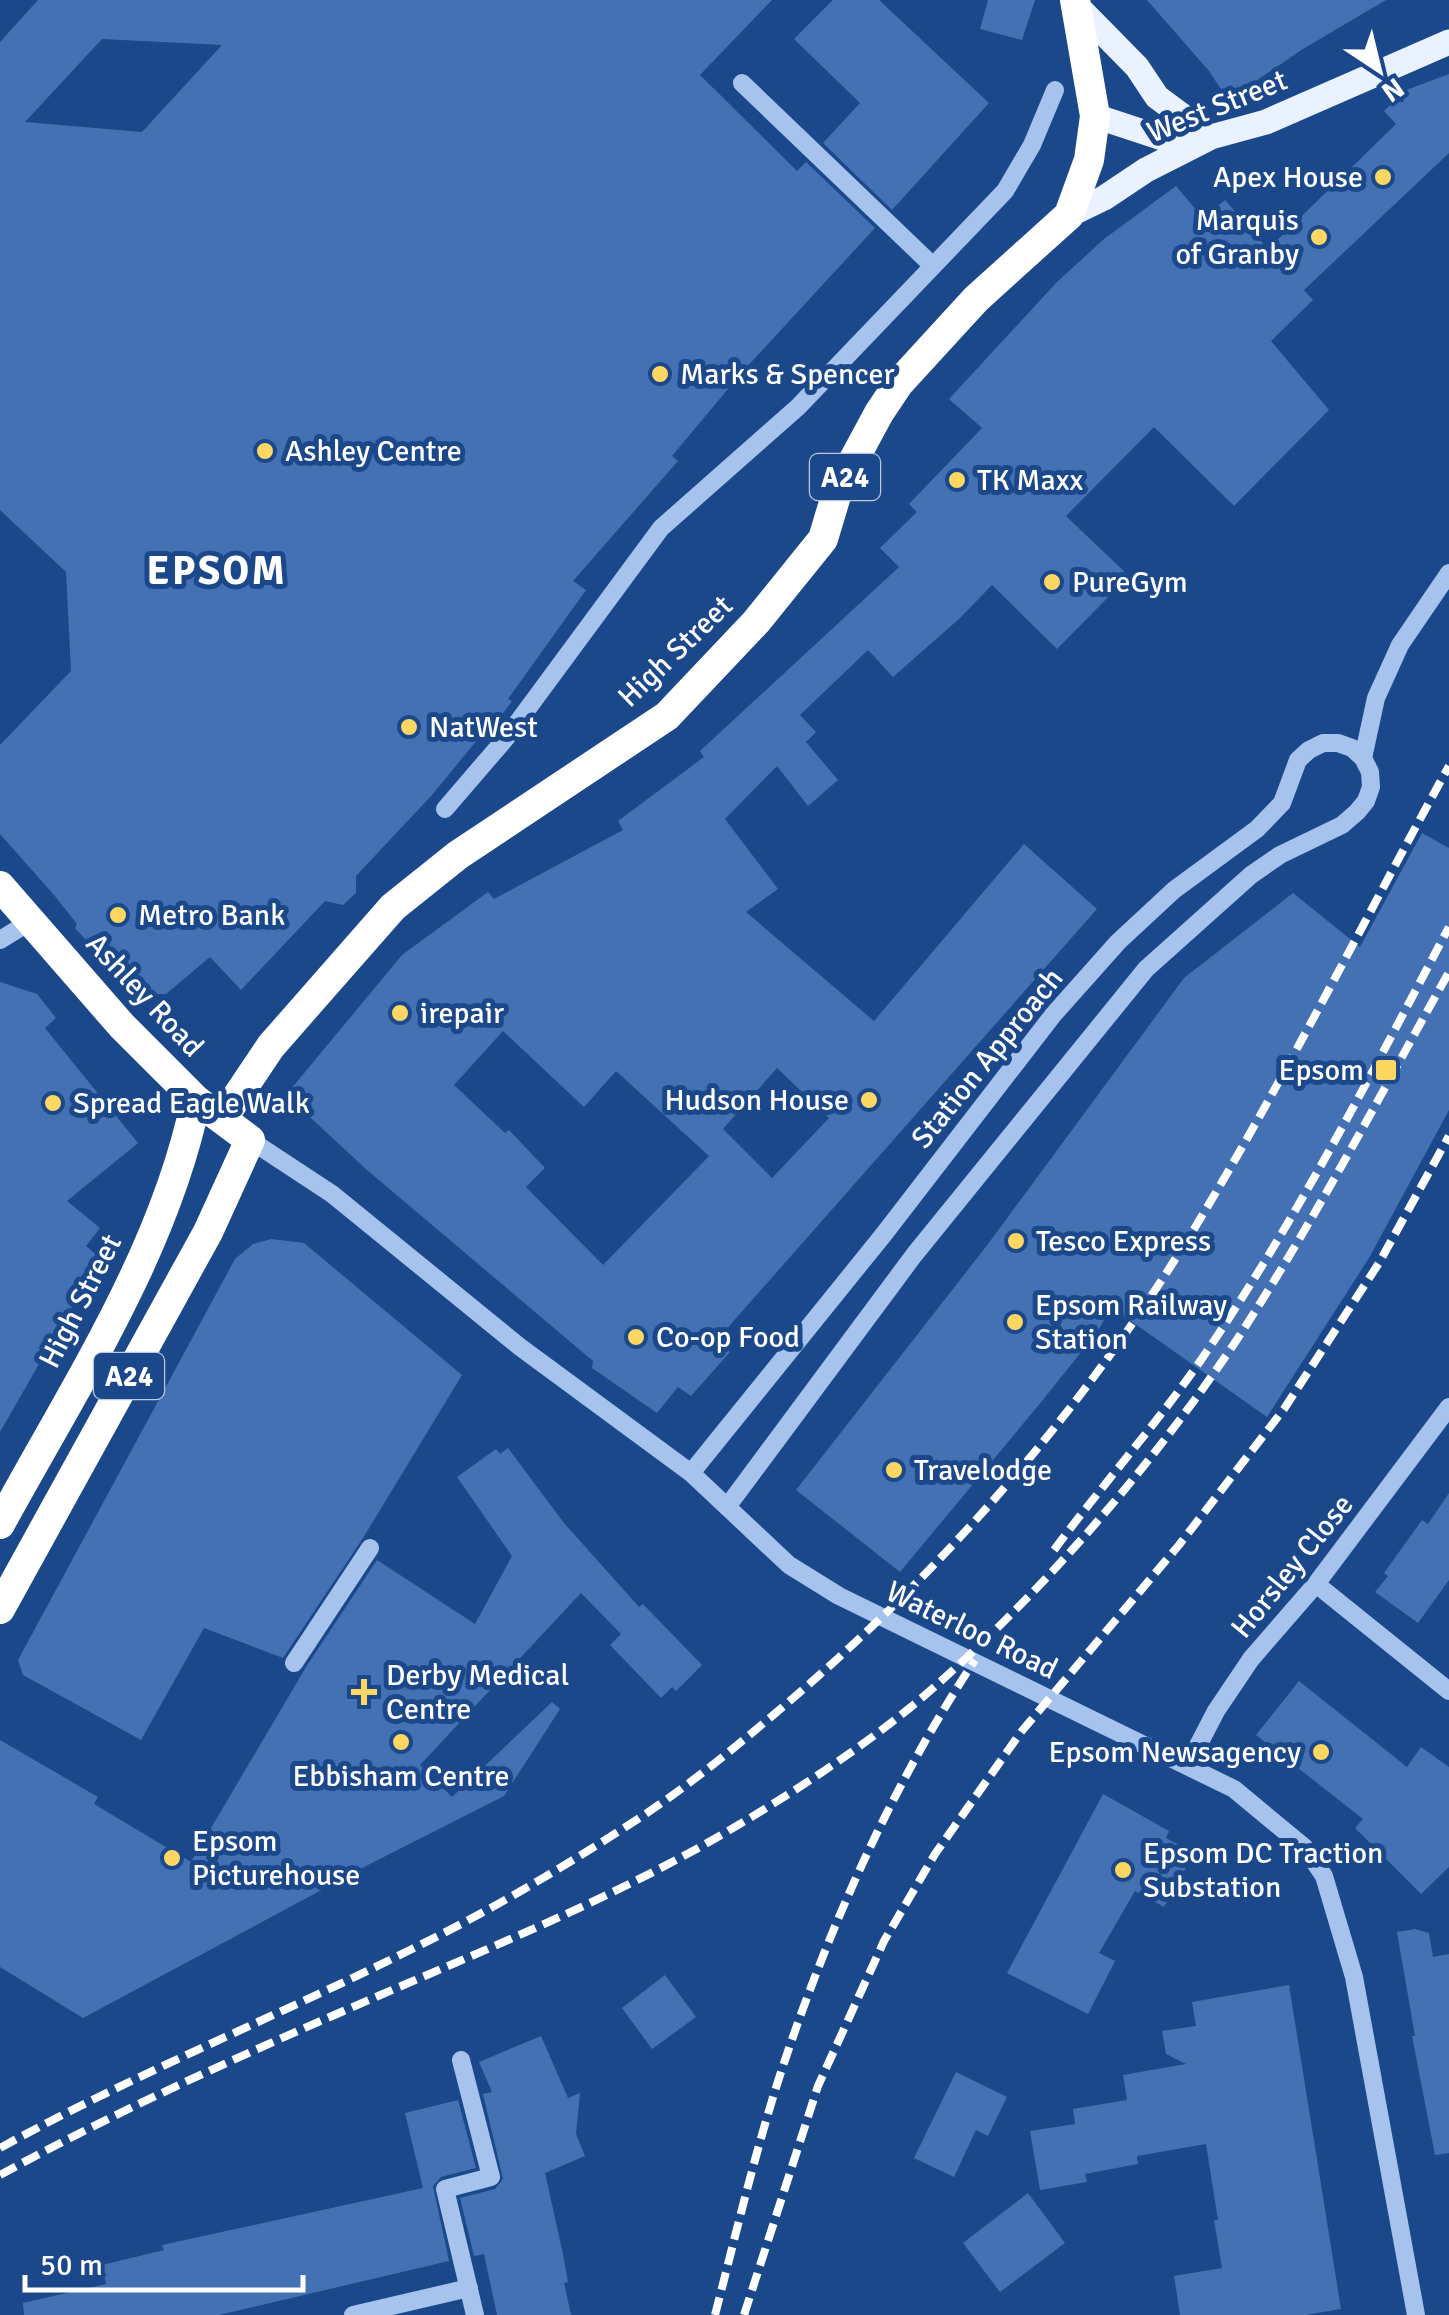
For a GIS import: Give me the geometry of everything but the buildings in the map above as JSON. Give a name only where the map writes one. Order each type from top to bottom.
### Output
[{"type":"highway","name":"A24","points":[[1069,215],[1088,160],[1095,116],[1075,2]]},
{"type":"highway","name":"High Street","points":[[222,1119],[271,1046],[393,908],[458,854],[668,716],[697,686],[823,540],[838,489],[899,383],[976,299],[1069,215]]},
{"type":"highway","name":"Ashley Road","points":[[0,886],[109,1013],[196,1100],[250,1140]]},
{"type":"highway","name":"High Street","points":[[0,1524],[128,1290],[166,1210],[184,1157],[196,1100]]},
{"type":"highway","name":"A24","points":[[0,1609],[208,1232],[250,1140]]},
{"type":"main road","points":[[1075,2],[1200,142]]},
{"type":"main road","name":"West Street","points":[[1069,215],[1200,142],[1266,122],[1449,42]]},
{"type":"main road","points":[[1095,116],[1200,142]]},
{"type":"street","points":[[742,83],[933,266]]},
{"type":"street","points":[[445,809],[506,738],[662,528],[798,407],[1004,190],[1032,144],[1055,90]]},
{"type":"street","points":[[727,1507],[914,1255],[1146,968],[1251,875],[1280,855],[1342,825],[1357,812],[1371,787],[1370,772],[1363,758],[1376,698],[1400,644],[1449,573]]},
{"type":"street","name":"Station Approach","points":[[691,1473],[1054,1015],[1118,942],[1174,890],[1274,812],[1282,803],[1298,760],[1310,750],[1323,743],[1338,743],[1363,758]]},
{"type":"street","points":[[0,940],[31,921]]},
{"type":"street","name":"Waterloo Road","points":[[250,1140],[332,1194],[520,1347],[691,1473],[789,1564],[839,1596],[1234,1789],[1304,1847],[1324,1876],[1354,1977],[1416,2315]]},
{"type":"street","name":"Horsley Close","points":[[1188,1766],[1216,1711],[1251,1659],[1316,1584],[1449,1408]]},
{"type":"street","points":[[294,1663],[370,1548]]},
{"type":"street","points":[[1316,1584],[1449,1691]]},
{"type":"street","points":[[461,2060],[491,2178],[446,2189],[475,2315]]},
{"type":"street","points":[[353,2315],[469,2288]]},
{"type":"railway","points":[[0,2148],[103,2094],[420,1945],[534,1883],[684,1787],[856,1642],[963,1534],[1014,1476],[1063,1417],[1153,1293],[1260,1115],[1449,766]]},
{"type":"railway","points":[[1054,1550],[1185,1382],[1270,1253],[1449,927]]},
{"type":"railway","points":[[0,2175],[201,2075],[640,1879],[771,1805],[908,1709],[973,1651],[1054,1569],[1131,1481],[1202,1390],[1291,1253],[1449,972]]},
{"type":"railway","points":[[744,2315],[818,2086],[884,1941],[935,1854],[1021,1732],[1179,1545],[1284,1409],[1379,1263],[1449,1136]]},
{"type":"railway","points":[[715,2315],[772,2102],[841,1911],[889,1808],[975,1660]]},
{"type":"place","name":"Apex House","points":[[1383,177]]},
{"type":"place","name":"Marquis of Granby","points":[[1319,237]]},
{"type":"place","name":"Marks & Spencer","points":[[660,374]]},
{"type":"place","name":"Ashley Centre","points":[[265,451]]},
{"type":"place","name":"TK Maxx","points":[[957,480]]},
{"type":"place","name":"PureGym","points":[[1052,582]]},
{"type":"place","name":"NatWest","points":[[409,727]]},
{"type":"place","name":"Metro Bank","points":[[118,915]]},
{"type":"place","name":"irepair","points":[[400,1013]]},
{"type":"place","name":"Epsom","points":[[1386,1070]]},
{"type":"place","name":"Hudson House","points":[[869,1100]]},
{"type":"place","name":"Spread Eagle Walk","points":[[53,1103]]},
{"type":"place","name":"Tesco Express","points":[[1016,1241]]},
{"type":"place","name":"Epsom Railway Station","points":[[1015,1322]]},
{"type":"place","name":"Co-op Food","points":[[636,1337]]},
{"type":"place","name":"Travelodge","points":[[894,1470]]},
{"type":"place","name":"Derby Medical Centre","points":[[364,1692]]},
{"type":"place","name":"Ebbisham Centre","points":[[401,1742]]},
{"type":"place","name":"Epsom Newsagency","points":[[1321,1752]]},
{"type":"place","name":"Epsom Picturehouse","points":[[172,1858]]},
{"type":"place","name":"Epsom DC Traction Substation","points":[[1123,1870]]},
{"type":"district","name":"EPSOM","points":[[217,570]]}]
